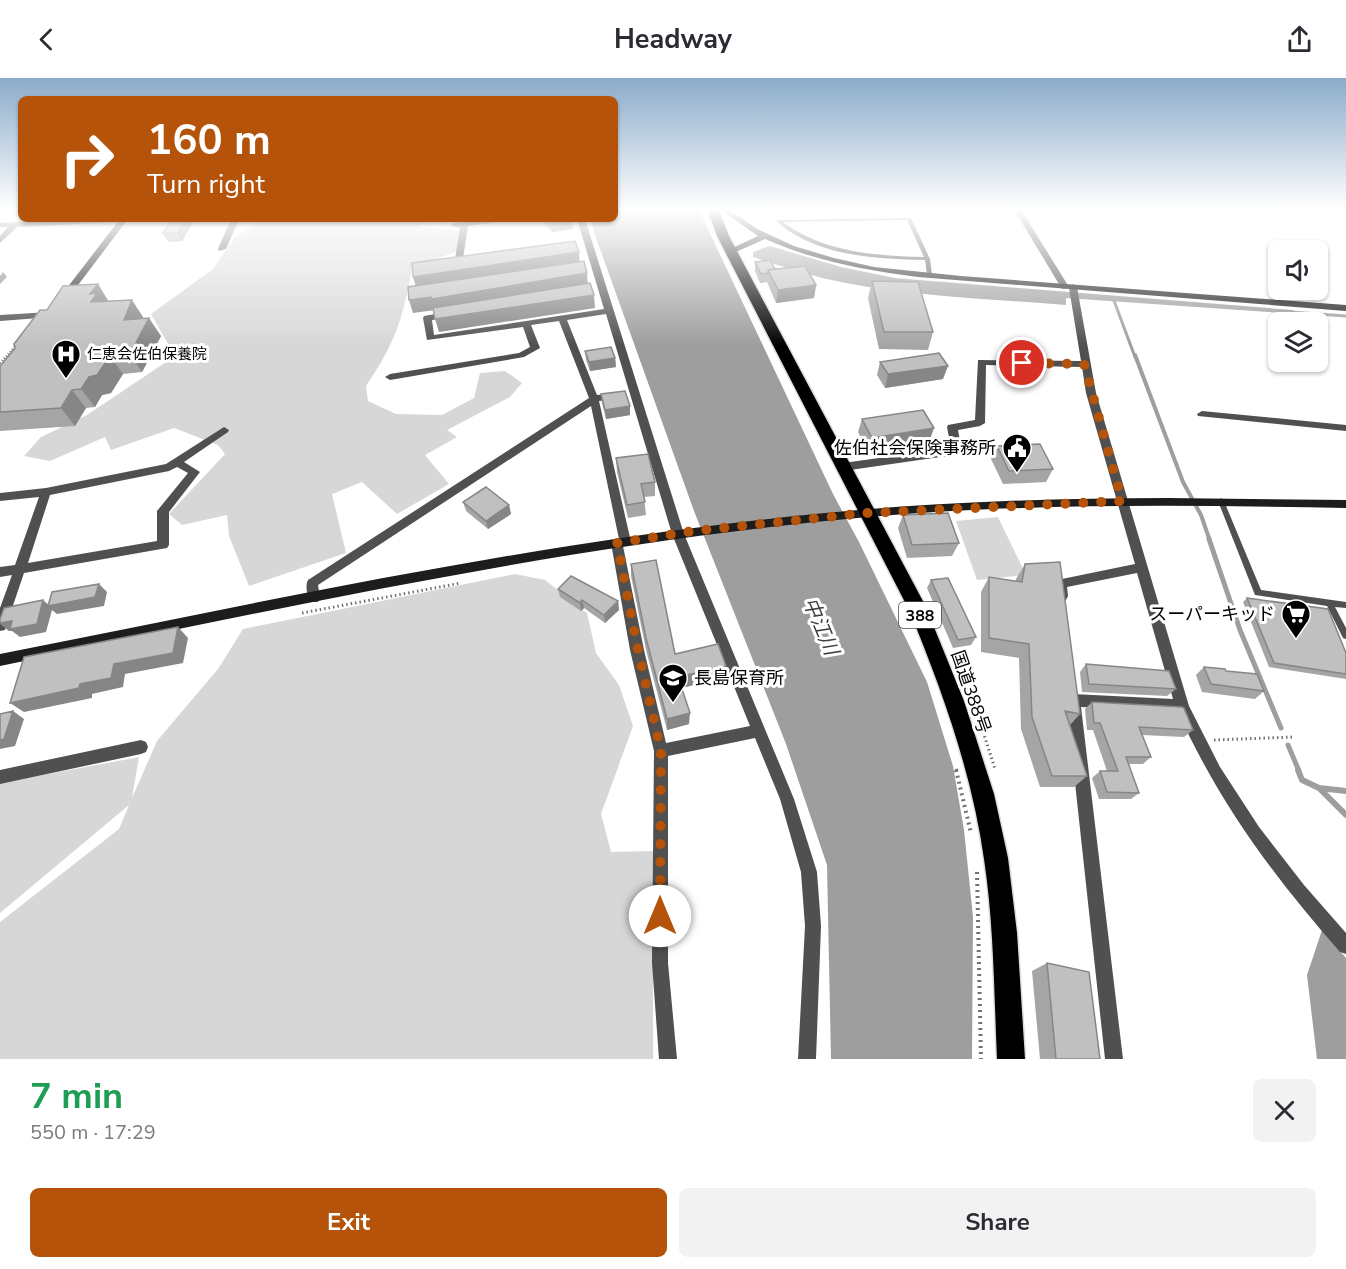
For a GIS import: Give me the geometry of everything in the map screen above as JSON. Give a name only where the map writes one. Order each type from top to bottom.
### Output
[{"type":"highway","name":"国道388号","points":[[732,254],[843,467],[861,513],[918,610],[958,713],[981,796],[1000,887],[1011,1059]]},
{"type":"street","points":[[44,323],[98,254]]},
{"type":"street","points":[[459,254],[462,266]]},
{"type":"street","points":[[588,254],[609,311],[678,534],[787,799],[809,872],[813,926],[807,1059]]},
{"type":"street","points":[[810,254],[853,265],[1071,291],[1346,308]]},
{"type":"street","points":[[1046,254],[1071,291],[1084,364],[1122,501],[1182,706],[1197,741],[1248,826],[1280,871],[1346,946]]},
{"type":"street","points":[[451,267],[473,264]]},
{"type":"street","points":[[461,313],[427,318],[430,338],[609,311]]},
{"type":"street","points":[[0,318],[51,315]]},
{"type":"street","points":[[562,318],[594,399],[638,650],[661,751],[660,963],[668,1059]]},
{"type":"street","points":[[390,377],[521,355],[535,348],[526,323]]},
{"type":"street","points":[[843,467],[957,451],[952,427],[980,423],[981,362],[1084,364]]},
{"type":"street","points":[[314,598],[312,583],[594,399],[635,393]]},
{"type":"street","points":[[1202,414],[1346,428]]},
{"type":"street","points":[[0,497],[46,492],[169,467],[224,430]]},
{"type":"street","points":[[0,572],[163,545],[163,511],[195,472],[176,462]]},
{"type":"street","points":[[0,626],[46,492]]},
{"type":"street","points":[[0,660],[441,572],[694,531],[861,513],[1122,501],[1346,504]]},
{"type":"street","points":[[1063,606],[1061,583],[1142,567]]},
{"type":"street","points":[[1114,1059],[1073,694],[1182,706]]},
{"type":"street","points":[[661,751],[759,729]]},
{"type":"street","points":[[0,777],[141,747]]},
{"type":"lane","points":[[863,254],[884,258],[927,259]]},
{"type":"lane","points":[[925,254],[930,274]]},
{"type":"lane","points":[[1221,501],[1258,592],[1346,605]]},
{"type":"lane","points":[[1329,603],[1346,636]]},
{"type":"path","points":[[292,615],[467,582]]},
{"type":"path","points":[[1197,741],[1294,737]]},
{"type":"path","points":[[956,768],[971,836]]},
{"type":"path","points":[[977,870],[981,1059]]},
{"type":"shaded area","points":[[223,254],[450,254],[412,267],[406,300],[397,329],[384,357],[366,386],[368,401],[396,414],[442,415],[474,398],[480,373],[505,371],[522,383],[510,397],[447,430],[457,437],[425,455],[449,484],[397,514],[362,482],[332,494],[346,553],[249,586],[229,536],[227,515],[182,525],[169,514],[225,454],[218,445],[174,428],[111,450],[105,437],[50,461],[24,456],[41,437],[87,415],[175,356],[151,314],[213,269]]},
{"type":"shaded area","points":[[998,517],[1026,575],[977,580],[956,521]]},
{"type":"shaded area","points":[[515,574],[545,580],[587,613],[596,653],[619,685],[633,726],[601,814],[611,852],[653,851],[653,1059],[0,1059],[0,922],[119,829],[129,805],[0,913],[0,783],[139,757],[132,798],[157,741],[218,669],[243,629]]},
{"type":"water","name":"中江川","points":[[602,254],[720,254],[833,494],[927,682],[953,766],[964,830],[973,917],[972,1059],[831,1059],[827,865],[786,744],[694,511]]},
{"type":"water","points":[[753,254],[796,254],[841,267],[895,278],[1293,310],[1295,312],[1066,298],[1066,305],[956,297],[873,288],[822,278],[753,257]]},
{"type":"water","points":[[1322,930],[1346,958],[1346,1059],[1317,1059],[1307,975]]},
{"type":"building","points":[[480,254],[567,254],[413,277],[412,263]]},
{"type":"building","points":[[770,260],[775,269],[761,274],[755,262]]},
{"type":"building","points":[[584,261],[587,273],[432,299],[431,297],[409,300],[408,287]]},
{"type":"building","points":[[805,266],[816,285],[778,290],[768,270]]},
{"type":"building","points":[[872,281],[918,282],[933,332],[884,332]]},
{"type":"building","points":[[590,283],[594,295],[435,319],[433,308]]},
{"type":"building","points":[[98,284],[90,294],[97,293],[91,302],[132,300],[124,320],[149,318],[130,354],[110,356],[97,375],[89,377],[81,389],[72,390],[61,408],[0,412],[0,366],[40,310],[47,310],[63,286]]},
{"type":"building","points":[[611,347],[615,358],[589,362],[585,351]]},
{"type":"building","points":[[939,353],[948,366],[888,374],[880,362]]},
{"type":"building","points":[[625,391],[630,406],[605,410],[601,394]]},
{"type":"building","points":[[923,410],[934,428],[872,438],[862,419]]},
{"type":"building","points":[[1040,444],[1053,469],[1009,471],[997,446]]},
{"type":"building","points":[[648,454],[655,482],[641,484],[645,502],[627,505],[616,458]]},
{"type":"building","points":[[486,487],[509,505],[486,521],[463,502]]},
{"type":"building","points":[[948,513],[959,543],[912,545],[903,515]]},
{"type":"building","points":[[656,560],[675,654],[718,644],[726,666],[678,677],[690,713],[667,719],[646,638],[631,564]]},
{"type":"building","points":[[1060,562],[1080,714],[1065,711],[1087,776],[1052,776],[1032,717],[1029,644],[989,638],[989,577],[1022,582],[1025,564]]},
{"type":"building","points":[[571,576],[618,601],[604,615],[582,600],[580,603],[558,589]]},
{"type":"building","points":[[948,578],[976,637],[958,640],[931,580]]},
{"type":"building","points":[[99,584],[95,597],[48,606],[52,592]]},
{"type":"building","name":"スーパーキッド","points":[[1247,598],[1328,609],[1346,653],[1346,674],[1274,663]]},
{"type":"building","points":[[43,600],[37,624],[10,629],[12,621],[0,623],[4,608]]},
{"type":"building","points":[[178,627],[173,653],[114,664],[111,678],[80,684],[79,688],[10,703],[24,657]]},
{"type":"building","points":[[1086,664],[1169,671],[1176,689],[1089,684]]},
{"type":"building","points":[[1204,667],[1257,674],[1264,691],[1211,684]]},
{"type":"building","points":[[1092,702],[1182,707],[1193,730],[1139,727],[1151,757],[1126,757],[1139,793],[1107,792],[1100,771],[1118,771],[1100,723],[1094,723]]},
{"type":"building","points":[[13,711],[4,739],[0,740],[0,714]]},
{"type":"building","points":[[1047,963],[1089,972],[1100,1059],[1056,1059]]},
{"type":"waterway","points":[[1113,298],[1135,357]]},
{"type":"waterway","points":[[1328,315],[1346,316]]},
{"type":"waterway","points":[[1135,355],[1183,482],[1201,515],[1210,541]]},
{"type":"waterway","points":[[1209,539],[1240,630],[1281,728]]},
{"type":"waterway","points":[[1288,745],[1299,771]]},
{"type":"waterway","points":[[1298,770],[1302,780],[1319,788]]},
{"type":"waterway","points":[[1319,788],[1346,791]]},
{"type":"waterway","points":[[1319,788],[1346,815]]},
{"type":"place","name":"仁恵会佐伯保養院","points":[[66,380]]},
{"type":"place","name":"佐伯社会保険事務所","points":[[1017,474]]},
{"type":"place","name":"スーパーキッド","points":[[1296,640]]},
{"type":"place","name":"長島保育所","points":[[673,704]]},
{"type":"route","points":[[660,916],[661,751],[617,543],[694,531],[867,513],[1122,501],[1084,364],[1022,363]]}]
